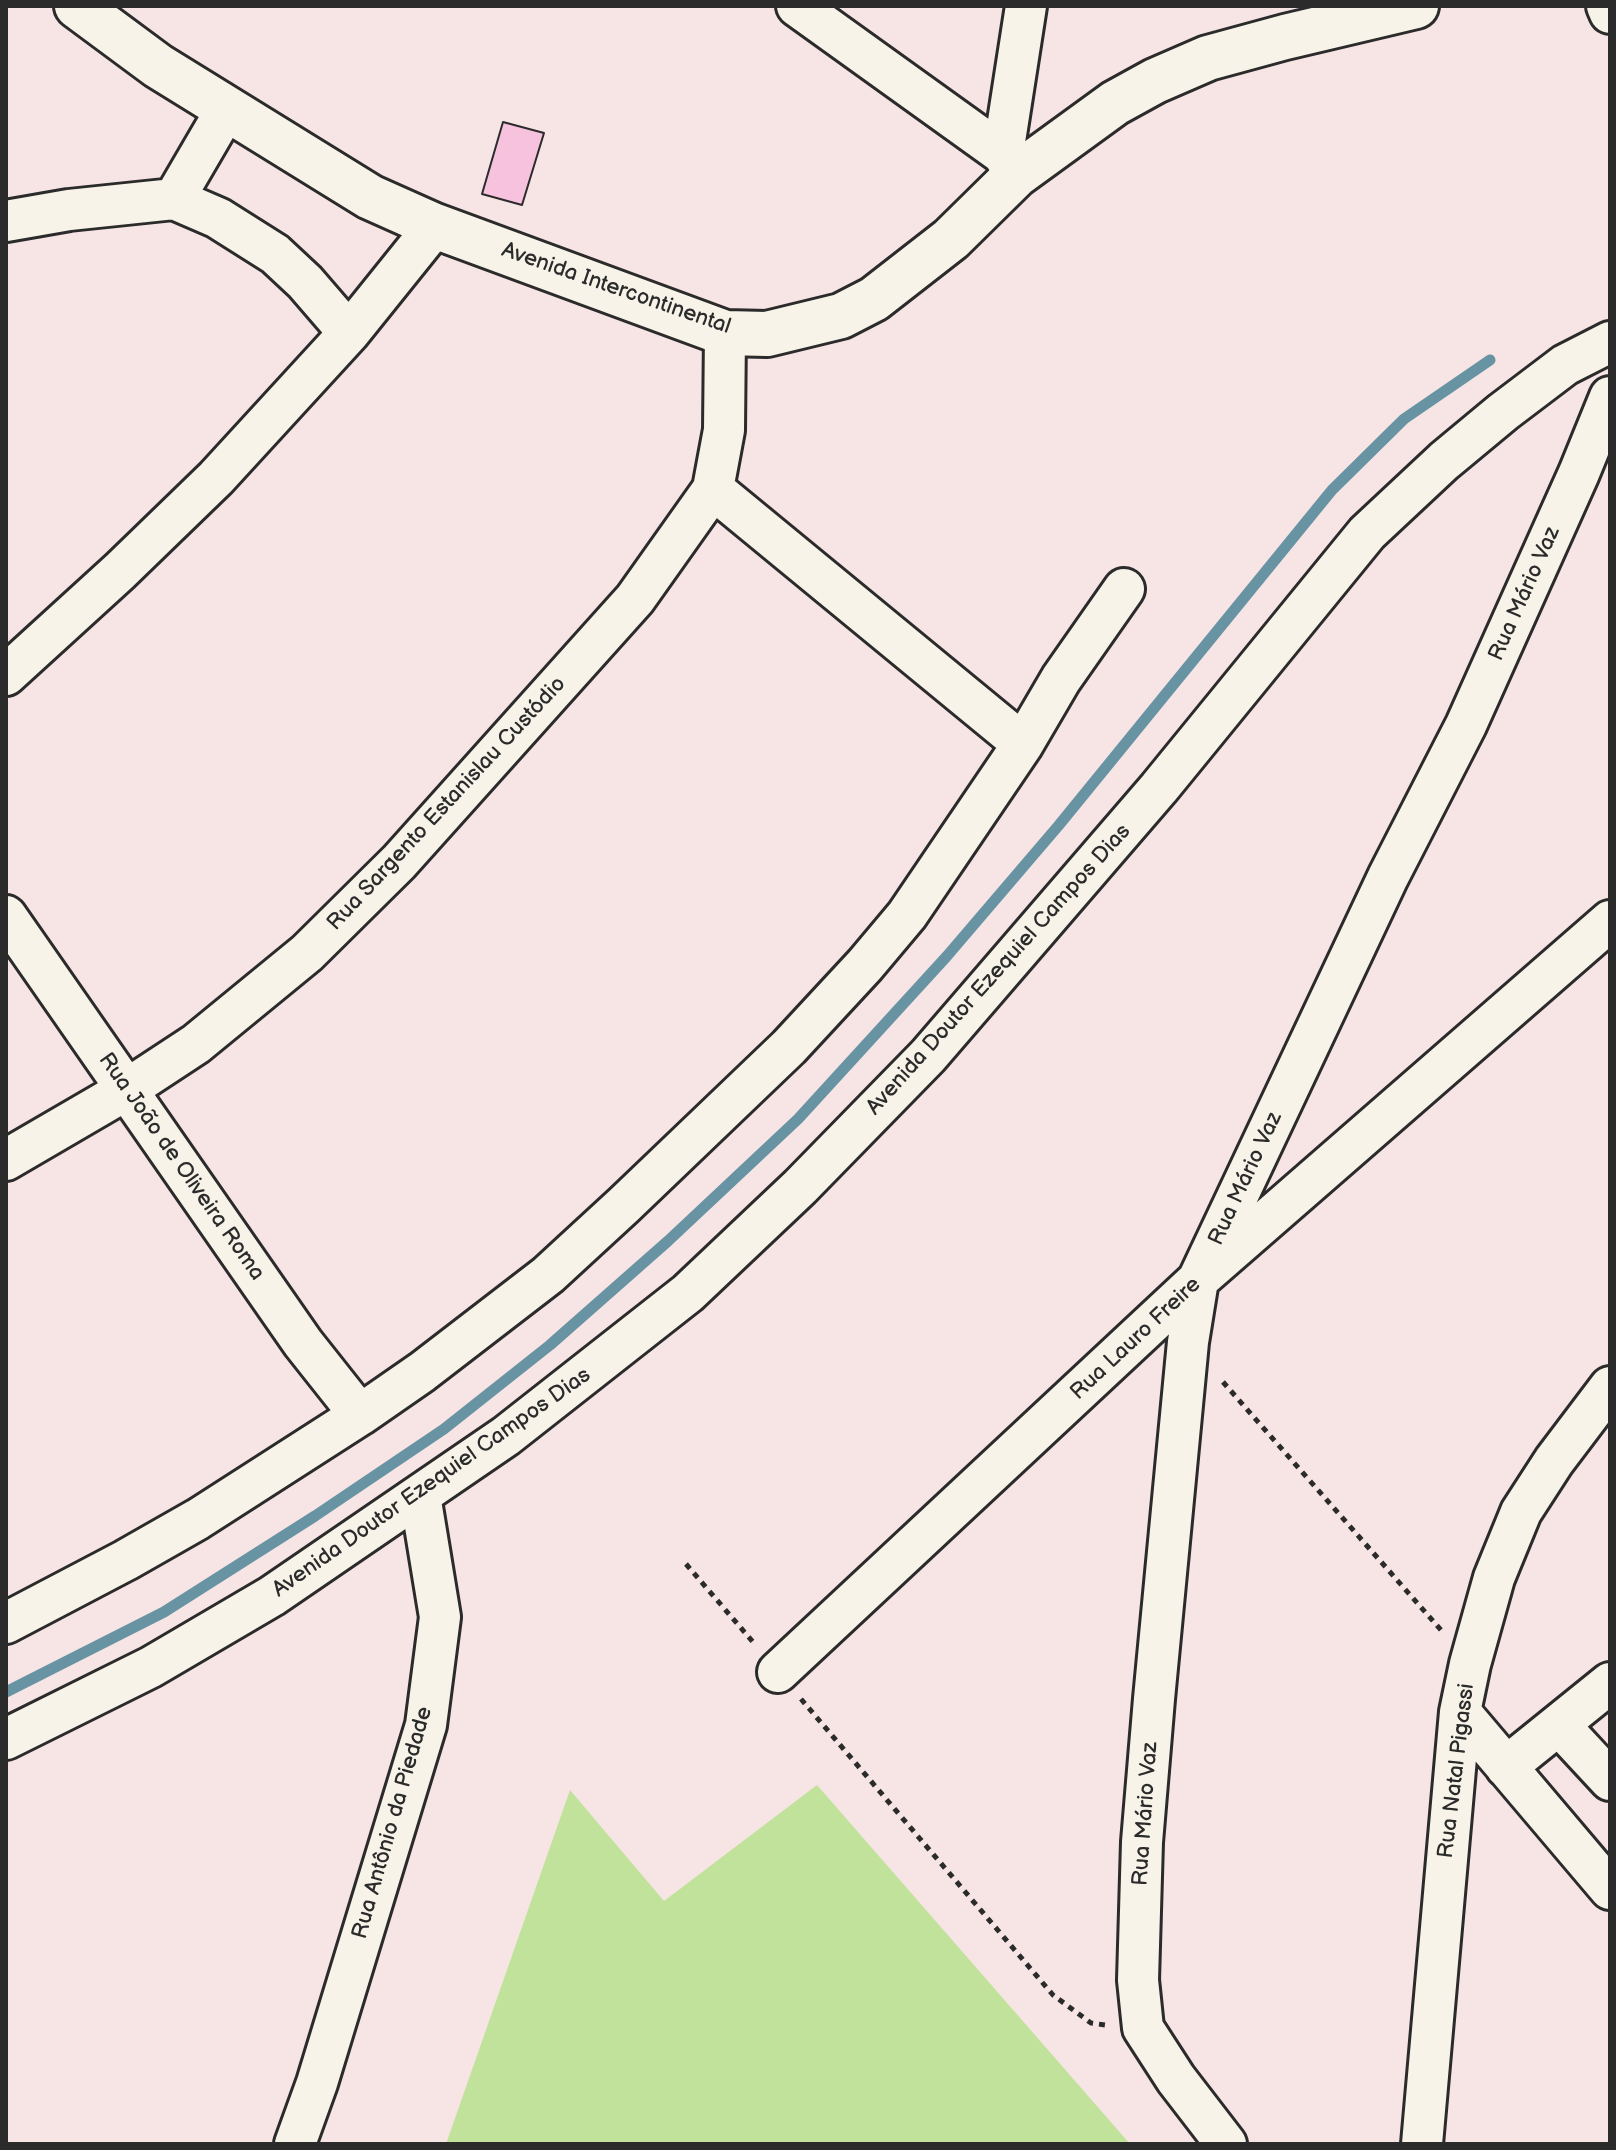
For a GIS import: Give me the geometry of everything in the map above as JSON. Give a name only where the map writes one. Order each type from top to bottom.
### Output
[{"type":"street","name":"Avenida Intercontinental","points":[[77,6],[158,66],[370,197],[435,226],[725,333],[767,334],[841,316],[874,299],[951,239],[1010,164],[1155,81],[1208,58],[1416,6]]},
{"type":"street","points":[[797,6],[1010,164]]},
{"type":"street","points":[[1010,164],[1026,6]]},
{"type":"street","points":[[1607,6],[1610,13]]},
{"type":"street","points":[[174,199],[226,110]]},
{"type":"street","points":[[6,221],[69,210],[174,199],[218,218],[275,254],[305,282],[349,333]]},
{"type":"street","points":[[6,675],[216,478],[349,333],[435,226]]},
{"type":"street","name":"Rua Sargento Estanislau Custódio","points":[[6,1160],[126,1090],[196,1044],[307,953],[399,862],[635,599],[713,489],[724,430],[725,333]]},
{"type":"street","name":"Avenida Doutor Ezequiel Campos Dias","points":[[6,1739],[151,1667],[259,1604],[506,1436],[688,1293],[800,1187],[928,1056],[1159,788],[1367,533],[1444,461],[1503,412],[1565,365],[1610,342]]},
{"type":"street","name":"Rua Mário Vaz","points":[[1143,2028],[1138,1980],[1142,1842],[1188,1342],[1198,1280],[1388,877],[1466,725],[1610,397]]},
{"type":"street","points":[[713,489],[1023,744]]},
{"type":"street","points":[[6,1623],[198,1519],[360,1415],[422,1372],[548,1275],[789,1047],[907,915],[1023,744],[1061,679],[1124,589]]},
{"type":"street","name":"Rua João de Oliveira Roma","points":[[6,916],[303,1343],[360,1415]]},
{"type":"street","name":"Rua Lauro Freire","points":[[778,1672],[1198,1280],[1610,921]]},
{"type":"street","name":"Rua Natal Pigassi","points":[[1422,2144],[1460,1712],[1470,1664],[1494,1578],[1521,1512],[1554,1461],[1610,1387]]},
{"type":"street","name":"Rua Antônio da Piedade","points":[[295,2144],[317,2083],[426,1725],[440,1617],[420,1495]]},
{"type":"street","points":[[1506,1767],[1610,1683]]},
{"type":"street","points":[[1460,1712],[1610,1889]]},
{"type":"street","points":[[1559,1725],[1610,1780]]},
{"type":"street","points":[[1143,2028],[1176,2079],[1226,2144]]},
{"type":"path","points":[[1188,1342],[1470,1664]]},
{"type":"path","points":[[686,1564],[1053,1995],[1091,2023],[1143,2028]]},
{"type":"green space","points":[[817,1785],[1130,2144],[446,2144],[570,1790],[664,1901]]},
{"type":"building","points":[[503,122],[544,133],[522,205],[482,194]]},
{"type":"waterway","points":[[6,1692],[164,1612],[444,1429],[550,1345],[668,1241],[798,1119],[947,956],[1059,825],[1332,490],[1404,419],[1490,360]]}]
